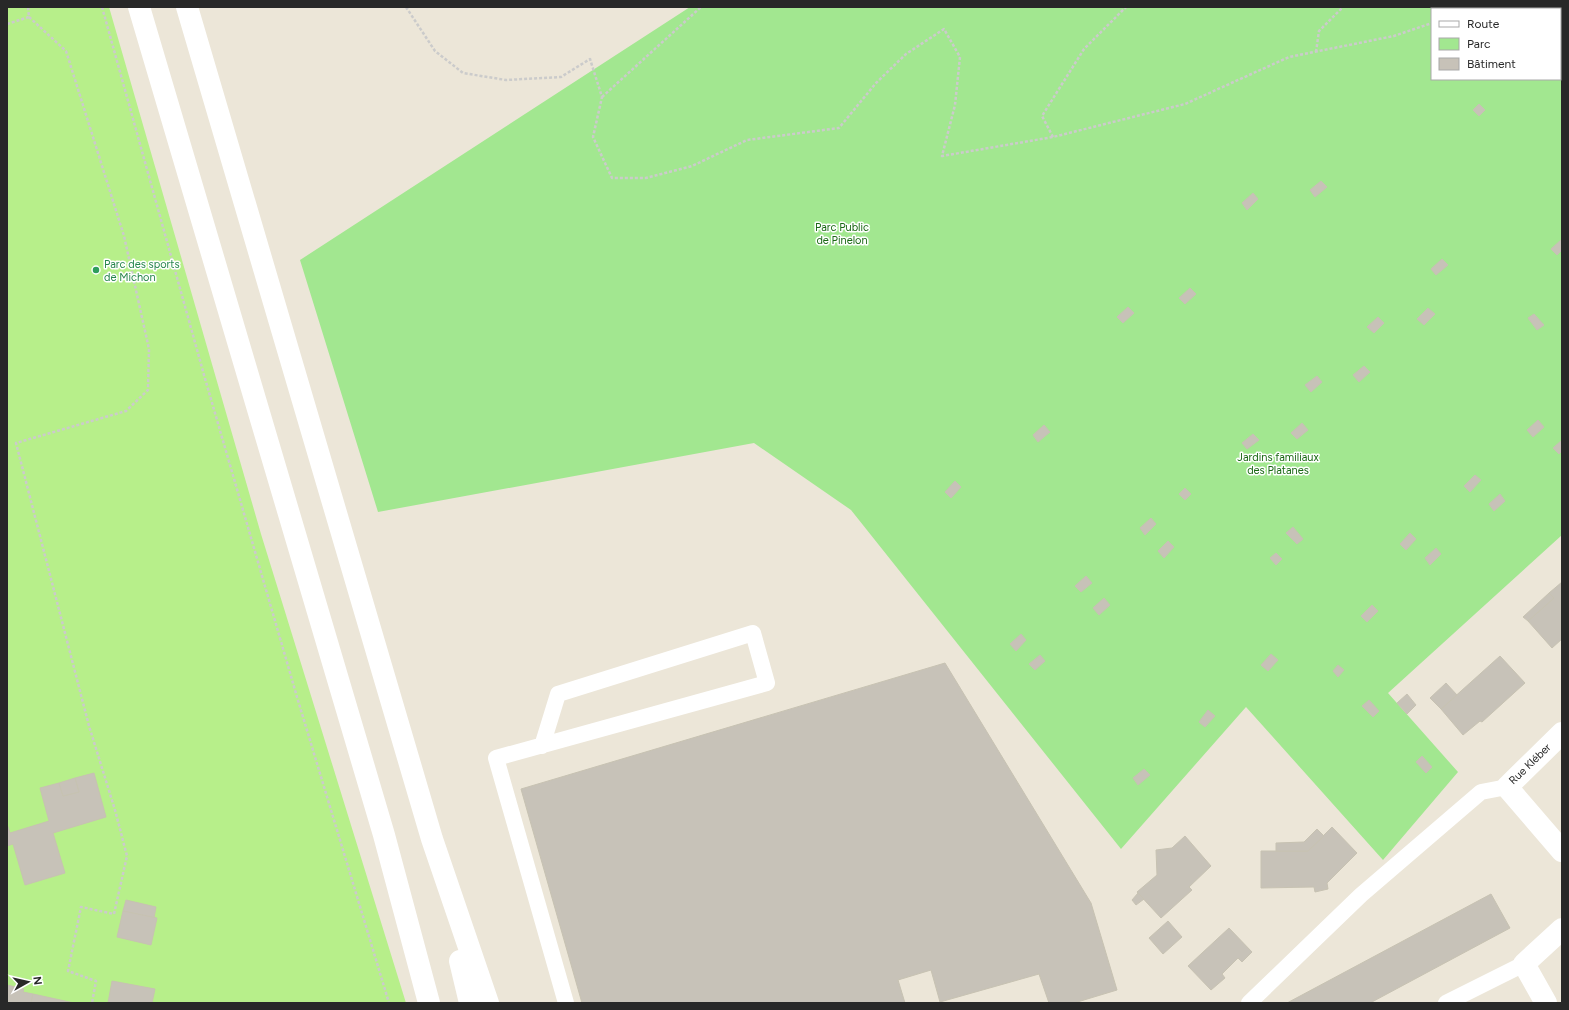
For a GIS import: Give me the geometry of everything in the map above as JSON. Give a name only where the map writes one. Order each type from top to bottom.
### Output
[{"type":"main road","points":[[139,7],[384,835],[429,1003]]},
{"type":"main road","points":[[187,7],[432,839],[488,1003]]},
{"type":"main road","name":"Rue Kléber","points":[[1562,733],[1507,787],[1562,851]]},
{"type":"main road","points":[[384,835],[443,1003]]},
{"type":"main road","points":[[432,839],[470,1003]]},
{"type":"main road","points":[[1546,1003],[1524,964],[1562,929]]},
{"type":"lane","points":[[542,746],[558,694],[753,633],[767,683],[542,746],[496,758],[566,1003]]},
{"type":"lane","points":[[1249,1003],[1361,895],[1481,792],[1507,787]]},
{"type":"lane","points":[[1446,1003],[1524,964]]},
{"type":"path","points":[[28,7],[29,17],[66,51],[124,236],[149,349],[148,390],[126,412],[16,443],[89,726],[115,810],[127,856],[114,914],[81,907],[68,971],[96,981],[92,1003]]},
{"type":"path","points":[[102,7],[202,368],[294,689],[389,1003]]},
{"type":"path","points":[[406,7],[434,51],[463,73],[506,80],[561,77],[590,59],[602,97],[593,137],[612,178],[646,178],[692,166],[747,140],[839,128],[876,83],[891,68],[906,54],[944,29],[960,57],[955,105],[942,156],[1053,137],[1185,104],[1289,57],[1394,36],[1431,23]]},
{"type":"path","points":[[602,97],[701,7]]},
{"type":"path","points":[[1053,137],[1042,116],[1084,49],[1126,7]]},
{"type":"path","points":[[1316,52],[1319,31],[1343,7]]},
{"type":"path","points":[[7,24],[29,17]]},
{"type":"green space","name":"Parc des sports de Michon","points":[[7,7],[109,7],[261,534],[406,1003],[7,1003]]},
{"type":"green space","points":[[690,7],[1562,7],[1562,535],[1388,693],[1458,772],[1383,860],[1246,707],[1121,849],[851,510],[754,443],[378,512],[300,260]]},
{"type":"building","points":[[1479,104],[1485,110],[1479,116],[1473,110]]},
{"type":"building","points":[[1321,181],[1327,187],[1315,197],[1310,190]]},
{"type":"building","points":[[1253,193],[1258,199],[1247,210],[1242,203]]},
{"type":"building","points":[[1562,239],[1562,250],[1557,255],[1551,249]]},
{"type":"building","points":[[1442,259],[1448,265],[1436,275],[1431,269]]},
{"type":"building","points":[[1190,288],[1196,294],[1185,304],[1179,298]]},
{"type":"building","points":[[1128,307],[1134,313],[1123,323],[1117,317]]},
{"type":"building","points":[[1428,308],[1435,314],[1424,325],[1417,319]]},
{"type":"building","points":[[1534,314],[1544,325],[1537,330],[1528,318]]},
{"type":"building","points":[[1378,317],[1384,323],[1374,333],[1367,327]]},
{"type":"building","points":[[1364,366],[1370,372],[1359,382],[1353,375]]},
{"type":"building","points":[[1317,376],[1322,382],[1311,392],[1305,385]]},
{"type":"building","points":[[1538,420],[1544,427],[1533,437],[1527,430]]},
{"type":"building","points":[[1302,423],[1308,430],[1297,439],[1291,433]]},
{"type":"building","points":[[1044,425],[1050,432],[1038,442],[1033,435]]},
{"type":"building","points":[[1253,434],[1259,440],[1247,449],[1242,443]]},
{"type":"building","points":[[1562,440],[1562,451],[1559,454],[1553,448]]},
{"type":"building","points":[[1475,475],[1481,480],[1470,492],[1464,486]]},
{"type":"building","points":[[955,481],[961,487],[951,498],[945,492]]},
{"type":"building","points":[[1185,488],[1191,494],[1185,500],[1179,494]]},
{"type":"building","points":[[1500,494],[1505,501],[1494,511],[1489,504]]},
{"type":"building","points":[[1151,518],[1156,524],[1145,535],[1140,528]]},
{"type":"building","points":[[1293,527],[1303,539],[1297,544],[1286,533]]},
{"type":"building","points":[[1410,533],[1416,539],[1406,550],[1400,544]]},
{"type":"building","points":[[1168,541],[1174,547],[1164,558],[1158,551]]},
{"type":"building","points":[[1436,548],[1441,554],[1430,565],[1425,558]]},
{"type":"building","points":[[1276,553],[1282,559],[1276,565],[1270,558]]},
{"type":"building","points":[[1086,576],[1092,583],[1081,592],[1075,586]]},
{"type":"building","points":[[1562,582],[1562,639],[1552,648],[1528,621],[1554,598],[1549,593]]},
{"type":"building","points":[[1549,593],[1554,598],[1528,621],[1523,617]]},
{"type":"building","points":[[1104,598],[1110,605],[1099,615],[1093,608]]},
{"type":"building","points":[[1372,605],[1378,611],[1367,622],[1361,616]]},
{"type":"building","points":[[1021,634],[1026,640],[1016,651],[1010,644]]},
{"type":"building","points":[[1271,654],[1278,660],[1268,671],[1261,665]]},
{"type":"building","points":[[1040,655],[1045,661],[1035,670],[1029,664]]},
{"type":"building","points":[[1500,656],[1525,683],[1482,722],[1480,721],[1463,735],[1441,709]]},
{"type":"building","points":[[945,663],[1091,903],[1117,990],[1074,1003],[1049,1003],[1039,974],[940,1002],[931,970],[898,980],[905,1003],[582,1003],[521,789]]},
{"type":"building","points":[[1338,665],[1344,670],[1338,677],[1333,671]]},
{"type":"building","points":[[1446,683],[1457,695],[1441,709],[1430,698]]},
{"type":"building","points":[[1407,694],[1416,705],[1407,714],[1397,703]]},
{"type":"building","points":[[1369,700],[1379,711],[1373,717],[1362,706]]},
{"type":"building","points":[[1208,710],[1215,716],[1205,727],[1199,722]]},
{"type":"building","points":[[1422,756],[1432,767],[1426,773],[1416,762]]},
{"type":"building","points":[[1144,769],[1150,775],[1138,785],[1133,778]]},
{"type":"building","points":[[94,773],[106,817],[53,833],[65,873],[25,885],[13,844],[7,846],[7,824],[10,833],[49,821],[40,788],[59,783],[63,796],[79,792],[75,778]]},
{"type":"building","points":[[75,778],[79,792],[63,796],[59,783]]},
{"type":"building","points":[[1332,827],[1357,853],[1327,883],[1328,889],[1315,892],[1314,887],[1261,888],[1261,851],[1308,851]]},
{"type":"building","points":[[1317,829],[1324,836],[1308,851],[1276,851],[1276,843],[1304,842]]},
{"type":"building","points":[[1185,836],[1211,866],[1189,887],[1192,890],[1161,918],[1137,892],[1157,875],[1156,850],[1172,848]]},
{"type":"building","points":[[1138,893],[1144,899],[1136,905],[1132,900]]},
{"type":"building","points":[[1491,894],[1510,928],[1370,1003],[1287,1003]]},
{"type":"building","points":[[126,900],[156,907],[154,918],[123,911]]},
{"type":"building","points":[[123,911],[157,918],[151,945],[117,937]]},
{"type":"building","points":[[1168,921],[1182,937],[1163,954],[1149,938]]},
{"type":"building","points":[[1229,928],[1252,952],[1242,962],[1238,958],[1222,974],[1225,978],[1211,990],[1188,966]]},
{"type":"building","points":[[112,981],[155,989],[152,1003],[108,1003]]},
{"type":"building","points":[[7,985],[24,989],[23,992],[33,994],[31,1003],[7,1003]]},
{"type":"building","points":[[33,994],[74,1003],[31,1003]]},
{"type":"place","name":"Parc des sports de Michon","points":[[96,270]]},
{"type":"park label","name":"Parc Public de Pinelon","points":[[842,233]]},
{"type":"park label","name":"Jardins familiaux des Platanes","points":[[1278,463]]}]
